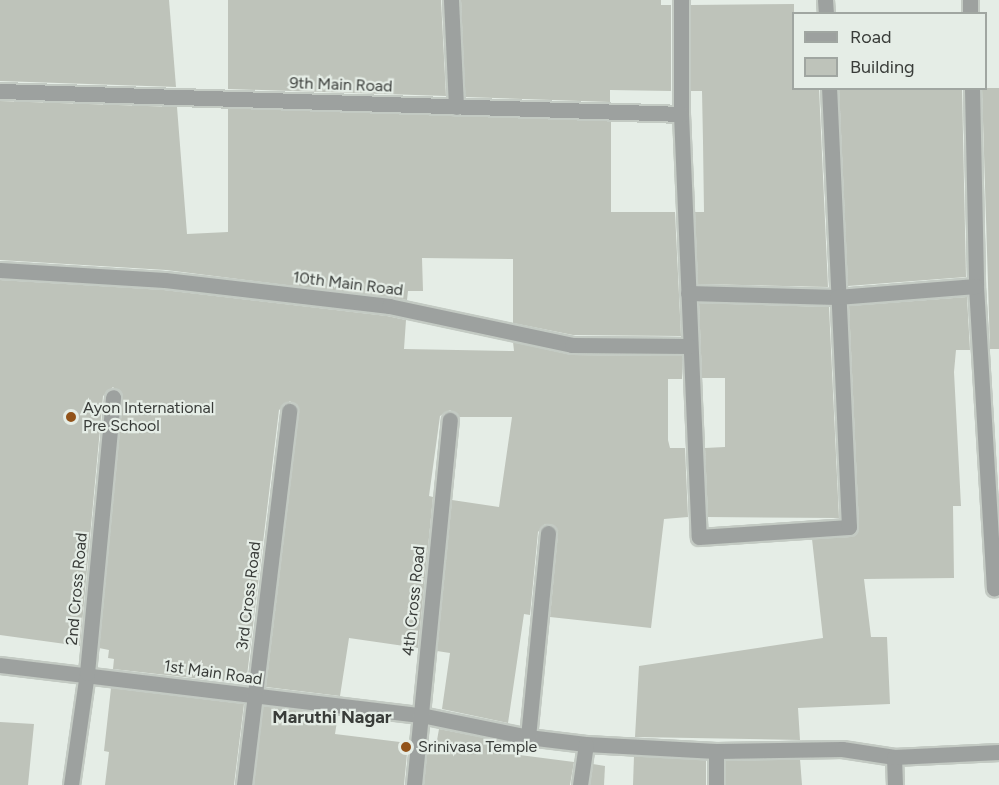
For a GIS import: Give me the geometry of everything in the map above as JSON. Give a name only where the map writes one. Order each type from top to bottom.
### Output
[{"type":"street","points":[[451,0],[456,107]]},
{"type":"street","points":[[681,0],[681,114],[689,346],[699,537],[849,527],[829,90]]},
{"type":"street","points":[[972,90],[976,286],[994,588]]},
{"type":"street","name":"9th Main Road","points":[[0,91],[681,114]]},
{"type":"street","name":"10th Main Road","points":[[0,270],[165,280],[389,306],[572,345],[689,346]]},
{"type":"street","points":[[688,293],[837,297],[976,286]]},
{"type":"street","name":"2nd Cross Road","points":[[71,785],[87,673],[113,396]]},
{"type":"street","name":"3rd Cross Road","points":[[244,785],[289,411]]},
{"type":"street","name":"4th Cross Road","points":[[414,785],[450,420]]},
{"type":"street","points":[[528,737],[548,533]]},
{"type":"street","name":"1st Main Road","points":[[0,665],[87,673],[255,697],[421,715],[528,737],[586,744],[716,751],[842,749],[894,757],[999,752]]},
{"type":"street","points":[[580,785],[586,744]]},
{"type":"street","points":[[716,751],[716,785]]},
{"type":"street","points":[[894,757],[896,785]]},
{"type":"building","points":[[0,0],[169,0],[176,87],[0,81]]},
{"type":"building","points":[[228,0],[441,0],[446,96],[228,89]]},
{"type":"building","points":[[461,0],[661,0],[661,5],[671,5],[671,91],[610,90],[610,102],[465,97]]},
{"type":"building","points":[[794,4],[794,12],[792,12],[792,90],[819,90],[828,287],[698,284],[695,212],[704,212],[702,91],[691,91],[691,5]]},
{"type":"building","points":[[999,88],[999,349],[990,349],[982,90]]},
{"type":"building","points":[[839,90],[962,90],[966,277],[848,286]]},
{"type":"building","points":[[0,101],[177,107],[187,234],[228,232],[228,108],[611,121],[611,212],[675,212],[681,336],[573,335],[513,323],[513,259],[422,258],[423,291],[408,291],[407,300],[166,270],[0,260]]},
{"type":"building","points":[[0,280],[164,290],[387,316],[406,320],[404,349],[514,351],[513,342],[572,355],[682,356],[682,379],[668,379],[668,440],[670,448],[685,448],[688,517],[664,519],[651,628],[550,617],[558,533],[553,525],[545,524],[538,532],[530,615],[524,614],[508,723],[442,709],[450,653],[437,651],[452,500],[499,507],[512,417],[459,417],[450,410],[440,416],[429,496],[433,497],[418,648],[349,638],[340,696],[266,687],[299,412],[290,401],[279,410],[246,684],[113,669],[114,659],[108,658],[109,650],[99,648],[123,398],[113,387],[103,396],[80,646],[0,635]]},
{"type":"building","points":[[967,297],[970,350],[956,350],[954,372],[961,506],[953,506],[954,578],[864,579],[871,637],[887,637],[890,704],[798,708],[800,740],[635,737],[639,666],[823,638],[812,539],[850,537],[859,527],[849,306]]},
{"type":"building","points":[[699,303],[829,307],[839,518],[708,517],[705,448],[725,447],[725,378],[702,378]]},
{"type":"building","points":[[111,688],[244,704],[234,785],[105,785],[109,752],[104,751]]},
{"type":"building","points":[[263,706],[338,715],[335,734],[408,743],[404,785],[254,785]]},
{"type":"building","points":[[0,722],[34,724],[28,785],[0,785]]},
{"type":"building","points":[[439,729],[506,742],[504,753],[574,762],[570,785],[424,785],[428,745],[436,746]]},
{"type":"building","points":[[634,756],[706,760],[706,785],[633,785]]},
{"type":"building","points":[[800,759],[802,785],[726,785],[726,761]]},
{"type":"building","points":[[593,764],[605,766],[604,785],[590,785]]},
{"type":"place","name":"Ayon International Pre School","points":[[71,417]]},
{"type":"place","name":"Srinivasa Temple","points":[[406,747]]},
{"type":"district","name":"Maruthi Nagar","points":[[332,717]]}]
